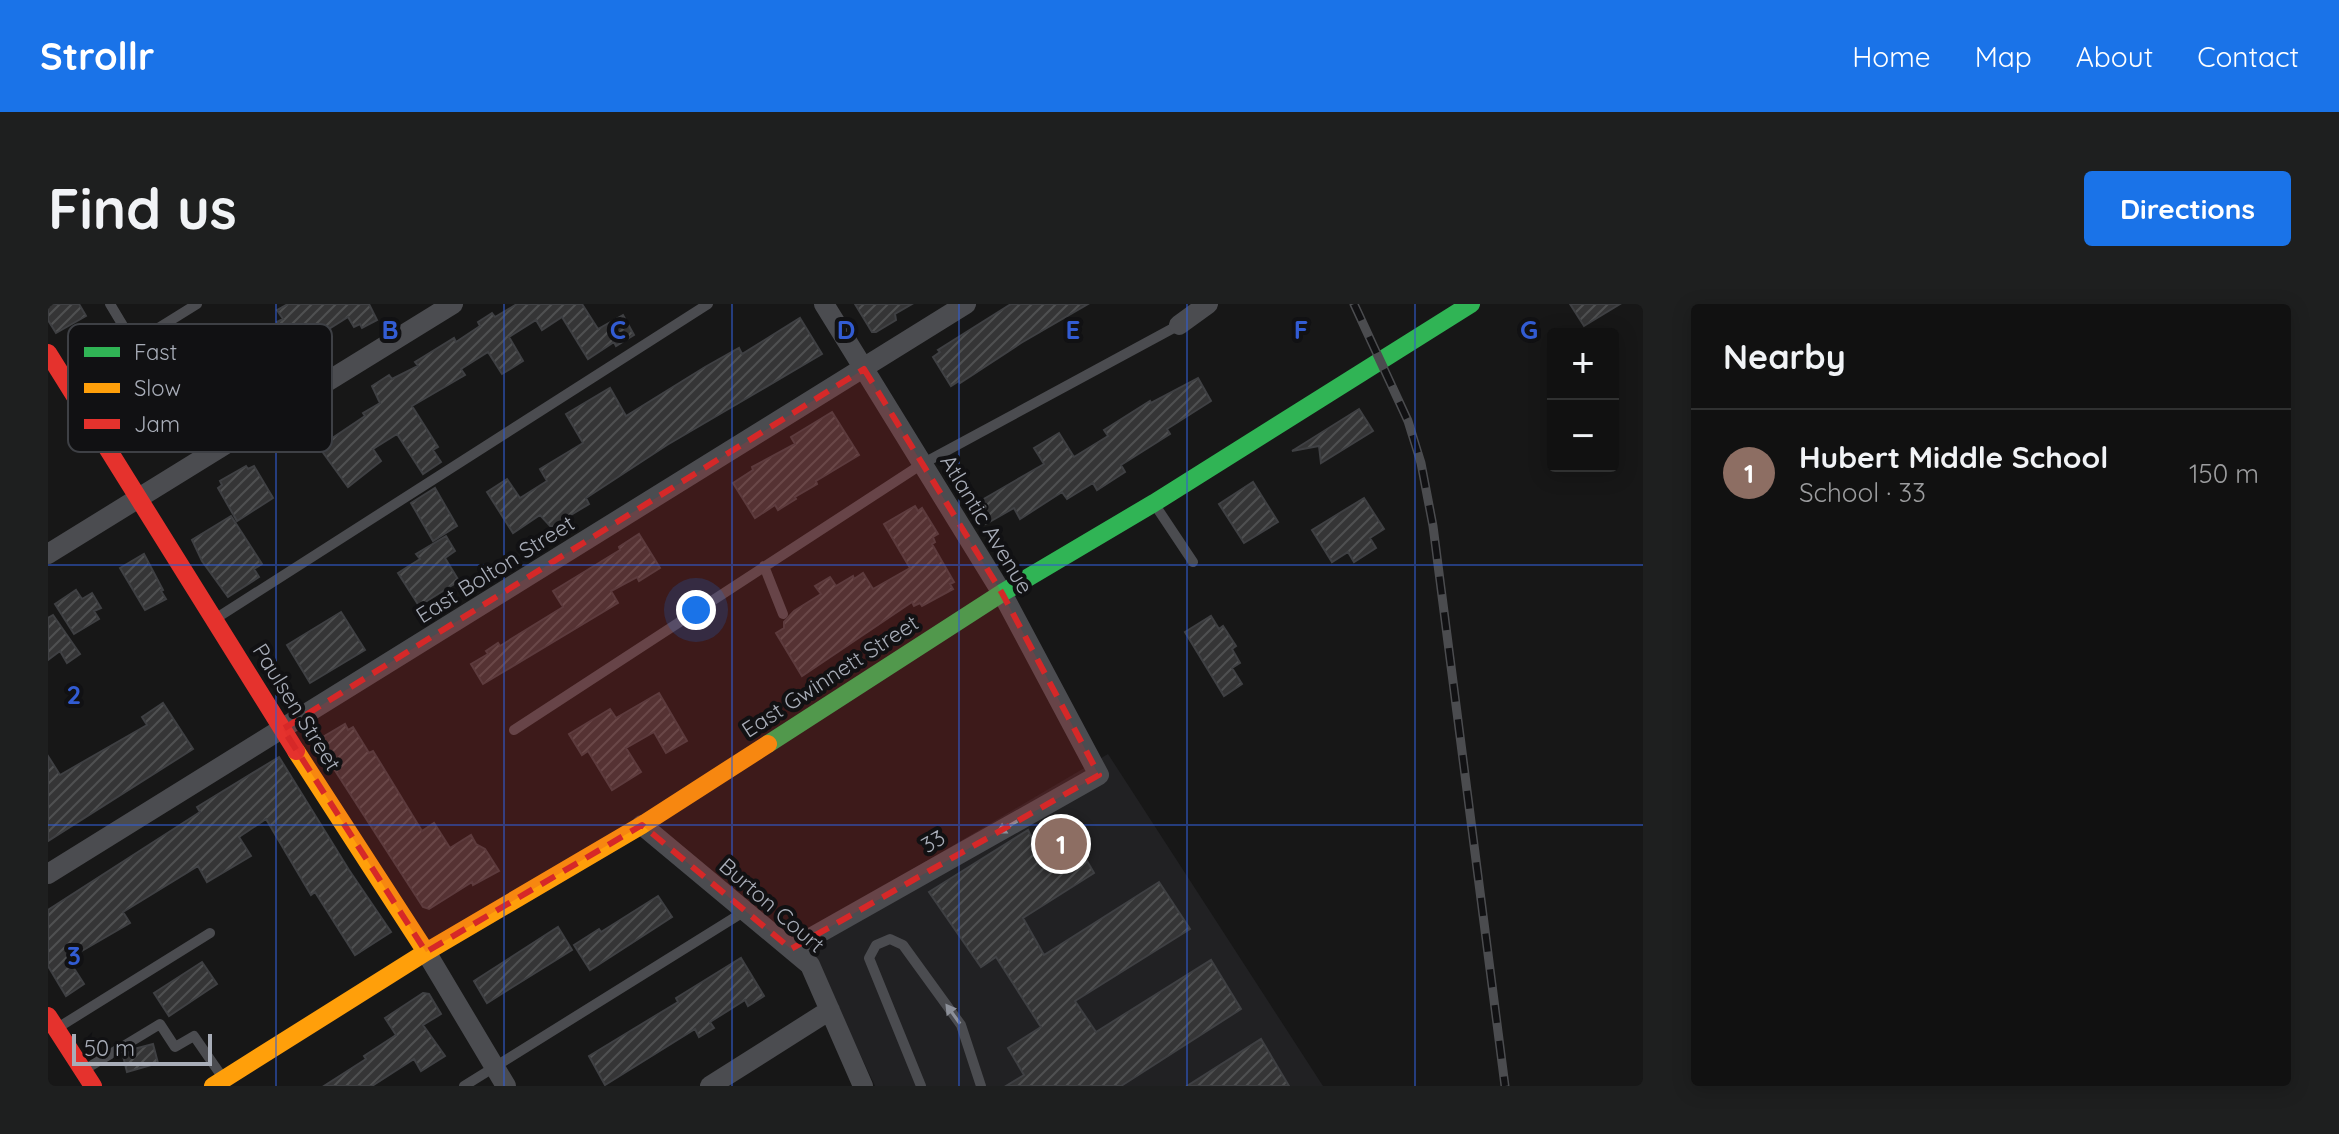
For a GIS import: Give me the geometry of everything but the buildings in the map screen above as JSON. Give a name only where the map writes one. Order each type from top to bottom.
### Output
[{"type":"main road","name":"East Gwinnett Street","points":[[218,1083],[426,952],[642,825],[1002,593],[1154,503],[1471,304]]},
{"type":"main road","name":"Paulsen Street","points":[[48,353],[68,391]]},
{"type":"main road","name":"Paulsen Street","points":[[109,452],[426,952]]},
{"type":"main road","points":[[51,1026],[88,1078]]},
{"type":"street","points":[[332,379],[453,304]]},
{"type":"street","name":"Atlantic Avenue","points":[[824,304],[1002,593],[1099,775]]},
{"type":"street","name":"East Bolton Street","points":[[48,874],[966,304]]},
{"type":"street","points":[[1179,325],[1208,304]]},
{"type":"street","points":[[48,554],[213,452]]},
{"type":"street","name":"33","points":[[791,949],[1099,775]]},
{"type":"street","name":"Burton Court","points":[[642,825],[810,965],[863,1086]]},
{"type":"street","name":"Paulsen Street","points":[[426,952],[506,1086]]},
{"type":"street","points":[[710,1086],[830,1010]]},
{"type":"lane","points":[[110,304],[122,324]]},
{"type":"lane","points":[[166,324],[197,304]]},
{"type":"lane","points":[[215,619],[708,304]]},
{"type":"lane","points":[[514,730],[922,464],[1179,325]]},
{"type":"lane","points":[[63,383],[68,380]]},
{"type":"lane","points":[[1154,503],[1193,562]]},
{"type":"lane","points":[[764,566],[783,614]]},
{"type":"lane","points":[[464,1086],[745,911]]},
{"type":"lane","points":[[51,1026],[210,933]]},
{"type":"lane","points":[[921,1086],[869,958],[876,945],[890,939],[903,945],[961,1025],[981,1086]]},
{"type":"lane","points":[[88,1078],[160,1024],[175,1047],[194,1036],[218,1083]]},
{"type":"highlighted area","points":[[864,369],[1002,593],[1099,775],[791,949],[642,825],[426,952],[283,729]]},
{"type":"shaded area","points":[[1108,754],[1323,1086],[875,1086],[803,934]]},
{"type":"railway","points":[[1354,304],[1408,421],[1421,463],[1433,526],[1505,1086]]},
{"type":"traffic: fast","points":[[768,744],[1002,593],[1154,503],[1471,304]]},
{"type":"traffic: slow","points":[[213,1086],[426,952],[642,825],[768,744]]},
{"type":"traffic: slow","points":[[296,751],[426,952]]},
{"type":"traffic: jam","points":[[48,353],[68,385]]},
{"type":"traffic: jam","points":[[110,452],[296,751]]},
{"type":"traffic: jam","points":[[48,1016],[93,1086]]},
{"type":"place","name":"Hubert Middle School","points":[[1061,844]]}]
